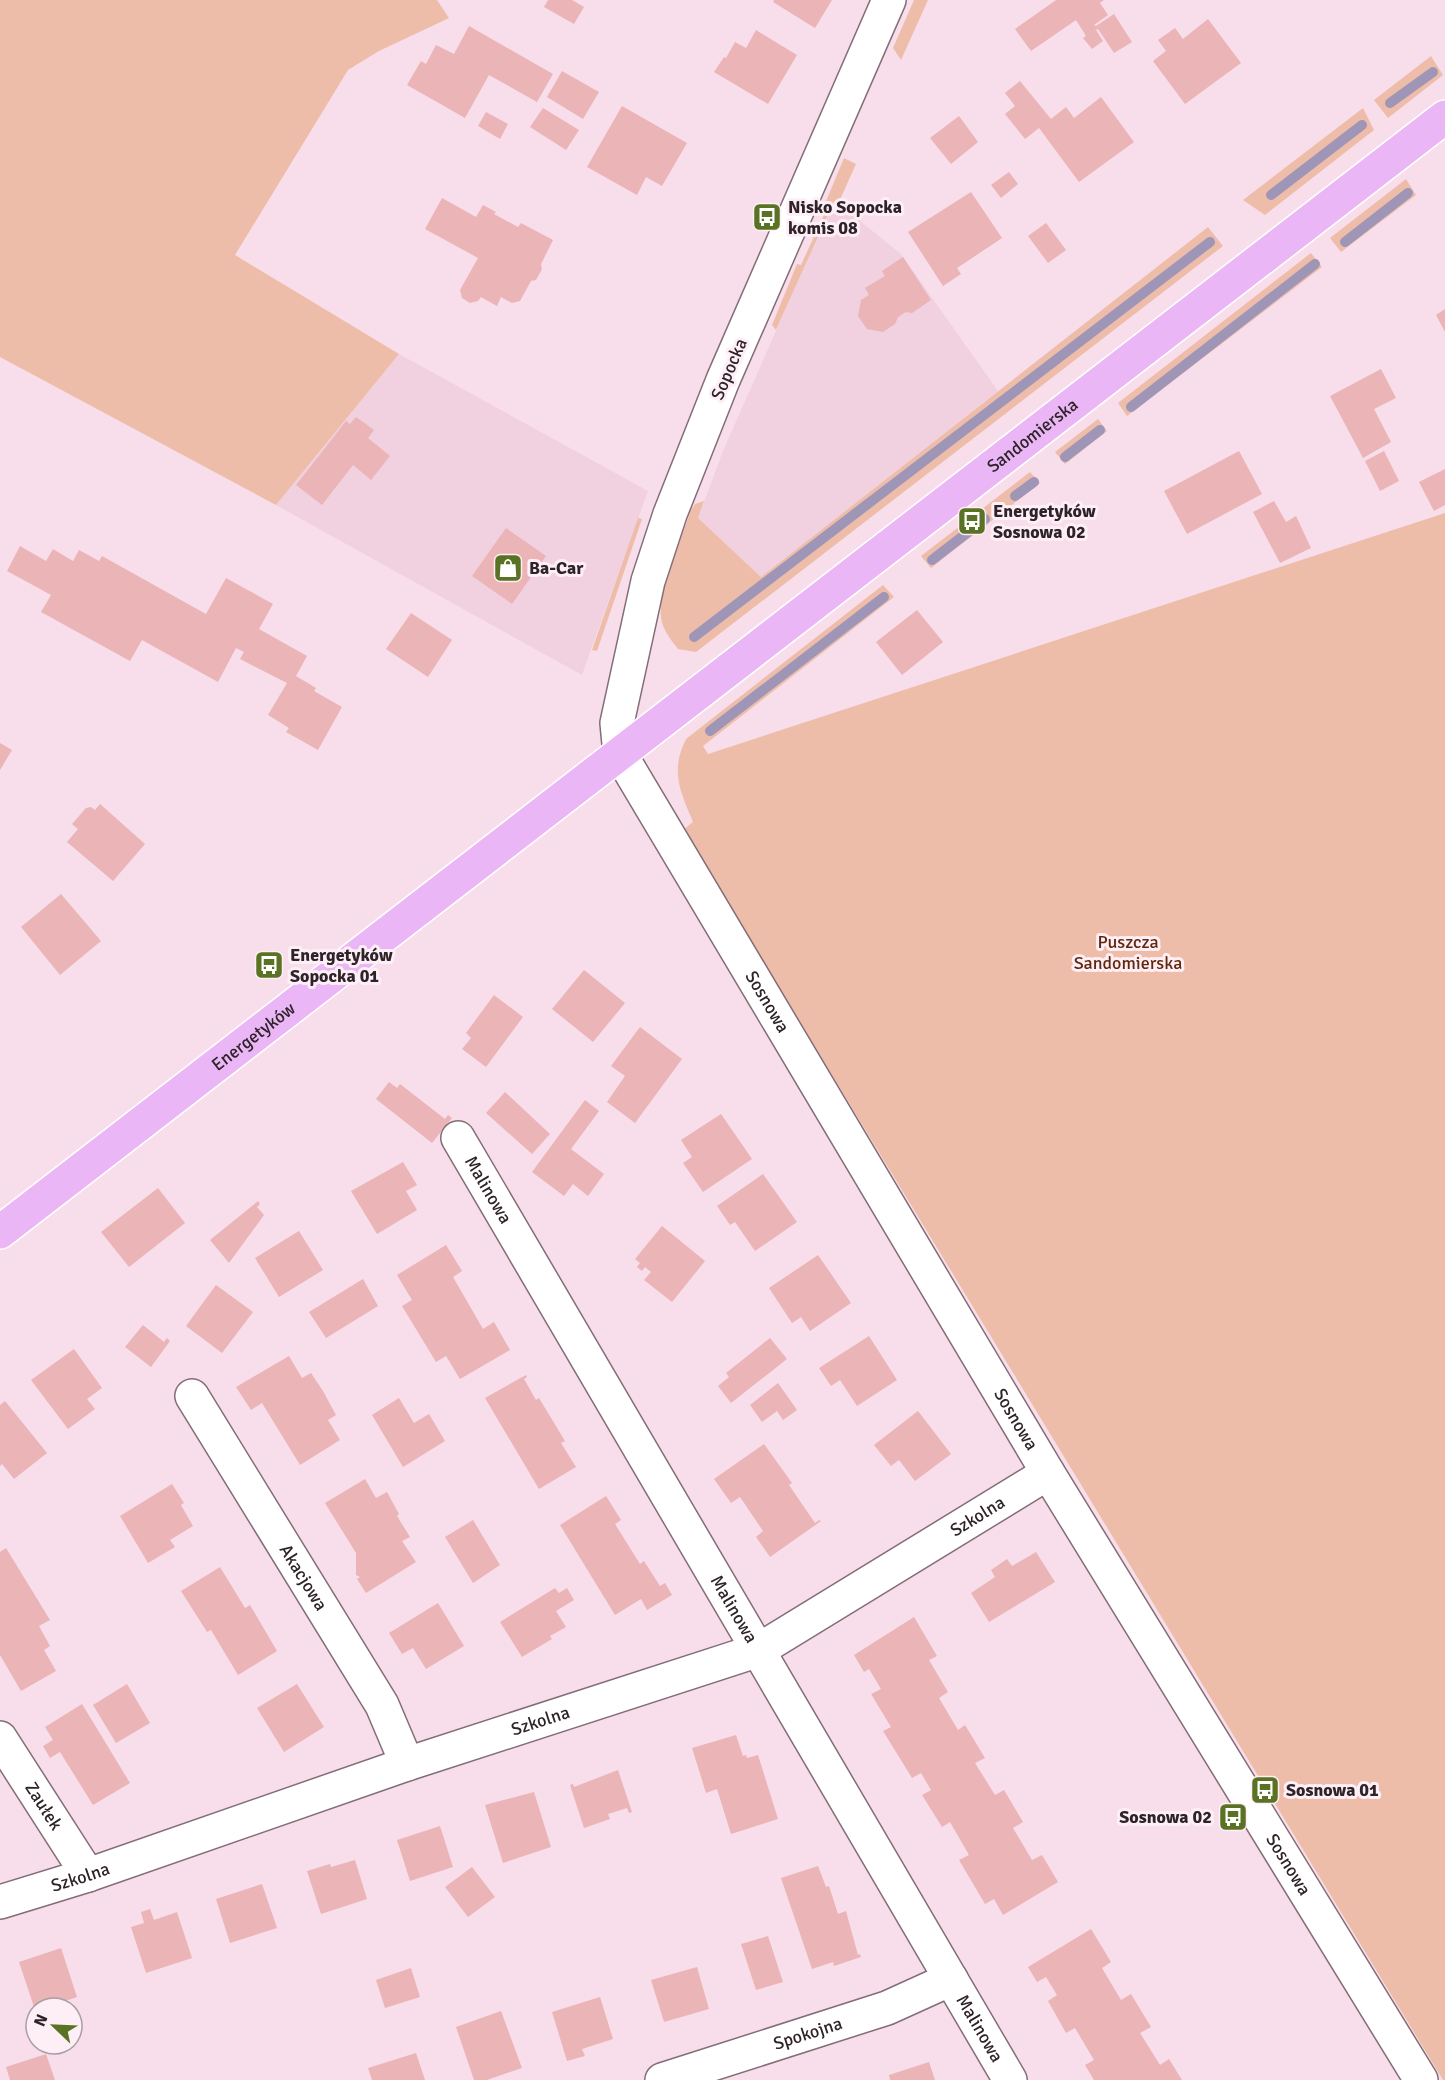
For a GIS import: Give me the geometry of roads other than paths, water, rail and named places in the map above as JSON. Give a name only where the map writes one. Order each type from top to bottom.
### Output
[{"type":"main road","name":"Sandomierska","points":[[620,754],[1445,117]]},
{"type":"main road","name":"Energetyków","points":[[0,1232],[620,754]]},
{"type":"street","name":"Sopocka","points":[[620,754],[617,723],[648,581],[670,514],[723,380],[889,0]]},
{"type":"street","name":"Sosnowa","points":[[620,754],[1048,1473],[1421,2080]]},
{"type":"street","name":"Malinowa","points":[[458,1138],[1010,2080]]},
{"type":"street","name":"Akacjowa","points":[[192,1396],[382,1705],[407,1764]]},
{"type":"street","name":"Szkolna","points":[[0,1902],[88,1875],[407,1764],[759,1650],[1048,1473]]},
{"type":"street","name":"Zaułek","points":[[0,1738],[88,1875]]},
{"type":"street","name":"Spokojna","points":[[662,2080],[887,2008],[951,1980]]},
{"type":"waterway","points":[[1390,103],[1433,72]]},
{"type":"waterway","points":[[1271,195],[1362,125]]},
{"type":"waterway","points":[[1345,242],[1408,193]]},
{"type":"waterway","points":[[694,637],[1210,242]]},
{"type":"waterway","points":[[1131,407],[1315,264]]},
{"type":"waterway","points":[[1065,457],[1100,430]]},
{"type":"waterway","points":[[1015,496],[1034,482]]},
{"type":"waterway","points":[[932,560],[985,519]]},
{"type":"waterway","points":[[710,731],[884,597]]},
{"type":"place","name":"Nisko Sopocka komis 08","points":[[767,217]]},
{"type":"place","name":"Energetyków Sosnowa 02","points":[[972,521]]},
{"type":"place","name":"Ba-Car","points":[[508,568]]},
{"type":"place","name":"Energetyków Sopocka 01","points":[[269,965]]},
{"type":"place","name":"Sosnowa 01","points":[[1265,1790]]},
{"type":"place","name":"Sosnowa 02","points":[[1233,1817]]},
{"type":"park label","name":"Puszcza Sandomierska","points":[[1128,952]]}]
